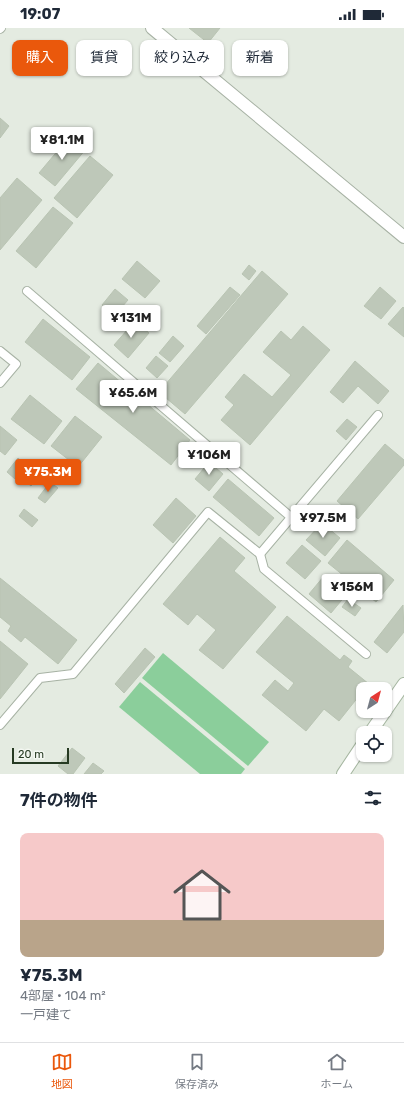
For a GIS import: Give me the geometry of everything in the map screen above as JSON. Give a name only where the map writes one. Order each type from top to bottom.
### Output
[{"type":"street","points":[[152,28],[404,237]]},
{"type":"street","points":[[375,726],[404,684]]},
{"type":"street","points":[[343,774],[356,754]]},
{"type":"lane","points":[[27,291],[292,518]]},
{"type":"lane","points":[[0,351],[16,364],[0,383]]},
{"type":"lane","points":[[260,554],[378,416]]},
{"type":"lane","points":[[0,725],[40,678],[73,674],[208,512],[260,554],[264,569],[366,654]]},
{"type":"shaded area","points":[[163,653],[269,742],[248,766],[142,678]]},
{"type":"shaded area","points":[[140,682],[245,769],[241,774],[200,774],[119,707]]},
{"type":"building","points":[[189,28],[220,28],[210,40],[204,40]]},
{"type":"building","points":[[0,118],[9,126],[0,138]]},
{"type":"building","points":[[70,136],[86,149],[55,186],[39,173]]},
{"type":"building","points":[[90,156],[113,175],[77,218],[54,198]]},
{"type":"building","points":[[17,178],[42,200],[0,250],[0,198]]},
{"type":"building","points":[[53,207],[73,223],[36,268],[16,251]]},
{"type":"building","points":[[137,261],[160,281],[145,298],[122,279]]},
{"type":"building","points":[[249,265],[256,271],[249,280],[242,274]]},
{"type":"building","points":[[262,271],[288,294],[185,414],[159,392]]},
{"type":"building","points":[[230,287],[240,295],[206,334],[197,326]]},
{"type":"building","points":[[380,287],[396,301],[381,319],[364,306]]},
{"type":"building","points":[[115,289],[128,300],[114,316],[102,305]]},
{"type":"building","points":[[403,307],[404,308],[404,337],[388,324]]},
{"type":"building","points":[[43,319],[90,357],[72,380],[25,342]]},
{"type":"building","points":[[135,321],[149,333],[128,358],[114,345]]},
{"type":"building","points":[[303,326],[330,350],[250,445],[221,420],[234,405],[225,397],[244,374],[272,397],[291,375],[263,352],[281,331],[291,340]]},
{"type":"building","points":[[173,336],[184,346],[170,362],[159,353]]},
{"type":"building","points":[[156,356],[168,366],[157,378],[146,368]]},
{"type":"building","points":[[355,361],[389,391],[378,404],[358,386],[343,403],[330,392]]},
{"type":"building","points":[[98,363],[190,440],[171,465],[76,389]]},
{"type":"building","points":[[30,395],[62,421],[44,444],[11,419]]},
{"type":"building","points":[[75,416],[102,437],[78,467],[51,446]]},
{"type":"building","points":[[347,419],[357,427],[346,440],[336,431]]},
{"type":"building","points":[[0,426],[17,440],[5,455],[0,451]]},
{"type":"building","points":[[385,444],[404,460],[404,465],[358,519],[337,501]]},
{"type":"building","points":[[18,458],[26,465],[15,479],[7,472]]},
{"type":"building","points":[[209,462],[223,474],[209,491],[195,479]]},
{"type":"building","points":[[58,472],[65,479],[61,483],[54,477]]},
{"type":"building","points":[[29,473],[37,479],[31,486],[24,480]]},
{"type":"building","points":[[228,479],[274,518],[259,536],[213,497]]},
{"type":"building","points":[[50,482],[58,488],[45,503],[38,498]]},
{"type":"building","points":[[176,498],[196,516],[173,543],[153,525]]},
{"type":"building","points":[[24,509],[38,520],[32,527],[19,516]]},
{"type":"building","points":[[322,523],[340,538],[325,556],[306,540]]},
{"type":"building","points":[[220,537],[245,558],[234,571],[276,607],[223,669],[199,650],[216,630],[197,614],[188,625],[163,604]]},
{"type":"building","points":[[347,540],[394,580],[376,602],[328,563]]},
{"type":"building","points":[[302,545],[321,561],[305,579],[286,563]]},
{"type":"building","points":[[324,576],[346,595],[331,613],[309,594]]},
{"type":"building","points":[[0,578],[77,640],[58,664],[25,637],[21,642],[8,631],[11,626],[0,617]]},
{"type":"building","points":[[348,599],[361,608],[355,616],[342,607]]},
{"type":"building","points":[[403,605],[404,632],[387,653],[374,642]]},
{"type":"building","points":[[287,616],[340,660],[344,655],[352,661],[348,667],[367,682],[356,682],[356,700],[339,721],[324,709],[306,731],[262,695],[275,680],[288,691],[294,683],[256,652]]},
{"type":"building","points":[[0,641],[28,664],[0,699]]},
{"type":"building","points":[[145,648],[155,657],[124,693],[115,684]]},
{"type":"building","points":[[72,748],[85,758],[73,774],[68,774],[58,766]]},
{"type":"building","points":[[93,763],[104,771],[101,774],[84,774]]}]
